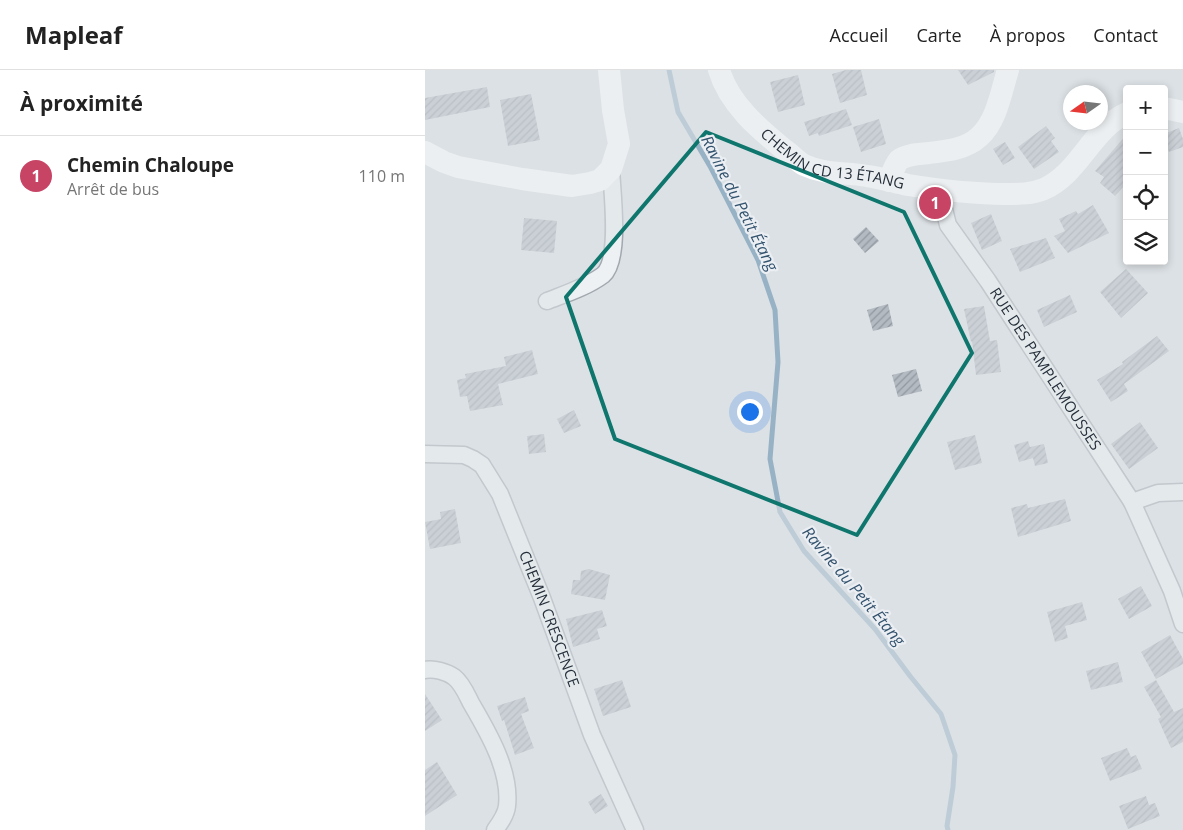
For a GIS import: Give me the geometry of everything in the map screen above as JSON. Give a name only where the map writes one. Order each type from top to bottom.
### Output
[{"type":"main road","points":[[425,152],[458,167],[563,185],[590,184],[599,180],[611,169],[619,144],[609,70]]},
{"type":"main road","name":"CHEMIN CD 13 ÉTANG","points":[[719,70],[721,78],[749,118],[802,164],[832,174],[851,174],[939,189],[984,194],[1026,194],[1043,190],[1056,182],[1075,164],[1104,129],[1123,116]]},
{"type":"main road","points":[[889,181],[899,160],[908,156],[950,151],[967,145],[981,136],[994,115],[1008,70]]},
{"type":"main road","points":[[1168,109],[1183,112]]},
{"type":"street","points":[[547,301],[581,288],[605,274],[611,256],[615,231],[611,169]]},
{"type":"street","name":"RUE DES PAMPLEMOUSSES","points":[[939,189],[949,225],[988,281],[1132,502],[1172,592],[1183,624]]},
{"type":"street","name":"CHEMIN CRESCENCE","points":[[425,454],[464,455],[482,465],[495,487],[542,598],[592,736],[635,830]]},
{"type":"street","points":[[1132,502],[1158,494],[1183,492]]},
{"type":"street","points":[[425,670],[443,672],[455,678],[468,696],[496,750],[507,792],[507,808],[495,830]]},
{"type":"highlighted area","points":[[706,132],[904,212],[972,353],[857,535],[615,439],[566,297]]},
{"type":"building","points":[[846,70],[861,70],[867,95],[840,103],[832,74]]},
{"type":"building","points":[[958,70],[994,70],[994,72],[968,85]]},
{"type":"building","points":[[798,75],[805,105],[778,112],[770,82]]},
{"type":"building","points":[[487,87],[490,107],[425,120],[425,98]]},
{"type":"building","points":[[531,94],[540,140],[508,146],[500,100]]},
{"type":"building","points":[[846,109],[852,125],[819,136],[818,133],[809,136],[804,122]]},
{"type":"building","points":[[879,119],[886,144],[861,152],[853,127]]},
{"type":"building","points":[[1046,126],[1055,138],[1051,141],[1059,152],[1034,169],[1018,147]]},
{"type":"building","points":[[1179,128],[1183,139],[1183,147],[1169,152],[1168,132]]},
{"type":"building","points":[[1123,139],[1123,187],[1115,196],[1100,183],[1104,177],[1095,171]]},
{"type":"building","points":[[1005,142],[1015,158],[1003,165],[993,149]]},
{"type":"building","points":[[1093,205],[1109,233],[1068,253],[1054,236],[1065,231],[1059,219],[1076,211],[1078,214]]},
{"type":"building","points":[[991,214],[1002,241],[982,250],[971,223]]},
{"type":"building","points":[[524,218],[557,221],[554,253],[521,250]]},
{"type":"building","points":[[866,227],[879,241],[865,253],[853,239]]},
{"type":"building","points":[[1046,238],[1055,258],[1020,272],[1010,249]]},
{"type":"building","points":[[1126,269],[1148,293],[1121,318],[1100,292]]},
{"type":"building","points":[[1070,295],[1077,312],[1044,327],[1037,310]]},
{"type":"building","points":[[888,304],[893,326],[873,331],[867,310]]},
{"type":"building","points":[[984,306],[990,341],[997,340],[1001,372],[976,375],[972,341],[964,309]]},
{"type":"building","points":[[1157,336],[1169,351],[1124,384],[1128,391],[1111,402],[1097,380],[1123,364],[1122,362]]},
{"type":"building","points":[[532,350],[538,374],[498,384],[503,405],[470,411],[467,396],[460,397],[457,380],[466,378],[465,374],[506,366],[504,357]]},
{"type":"building","points":[[916,369],[922,391],[898,397],[892,375]]},
{"type":"building","points":[[574,410],[581,426],[564,433],[557,419]]},
{"type":"building","points":[[1140,422],[1158,448],[1129,469],[1111,444]]},
{"type":"building","points":[[544,434],[546,452],[529,454],[527,436]]},
{"type":"building","points":[[975,435],[982,463],[955,470],[947,442]]},
{"type":"building","points":[[1028,441],[1030,447],[1044,444],[1048,463],[1035,466],[1033,458],[1019,462],[1014,445]]},
{"type":"building","points":[[1065,499],[1071,521],[1018,537],[1011,508],[1027,504],[1028,508]]},
{"type":"building","points":[[455,509],[461,543],[430,549],[425,522],[441,519],[440,512]]},
{"type":"building","points":[[589,569],[610,575],[605,600],[571,594],[573,580],[580,580],[581,571]]},
{"type":"building","points":[[1141,586],[1152,606],[1129,619],[1118,599]]},
{"type":"building","points":[[1082,602],[1087,620],[1065,626],[1068,638],[1055,642],[1047,612]]},
{"type":"building","points":[[602,610],[607,626],[597,629],[600,639],[573,647],[566,619]]},
{"type":"building","points":[[1170,635],[1183,659],[1183,664],[1156,679],[1141,652]]},
{"type":"building","points":[[1118,662],[1123,682],[1091,690],[1086,671]]},
{"type":"building","points":[[622,680],[631,707],[603,716],[594,689]]},
{"type":"building","points":[[1156,680],[1174,712],[1183,708],[1183,742],[1171,748],[1158,719],[1161,717],[1144,687]]},
{"type":"building","points":[[425,694],[442,720],[425,731]]},
{"type":"building","points":[[525,697],[529,711],[521,714],[534,748],[515,755],[504,720],[502,721],[497,706]]},
{"type":"building","points":[[1127,748],[1131,757],[1136,755],[1142,769],[1110,781],[1101,758]]},
{"type":"building","points":[[437,762],[457,795],[425,816],[425,770]]},
{"type":"building","points":[[601,794],[608,806],[595,814],[588,802]]},
{"type":"building","points":[[1146,796],[1149,805],[1155,803],[1160,816],[1128,829],[1119,806]]},
{"type":"waterway","name":"Ravine du Petit Étang","points":[[669,70],[678,112],[711,168],[758,260],[775,310],[778,362],[770,459],[780,512],[804,551],[875,629],[941,714],[955,755],[948,830]]},
{"type":"place","name":"Chemin Chaloupe","points":[[935,203]]}]
